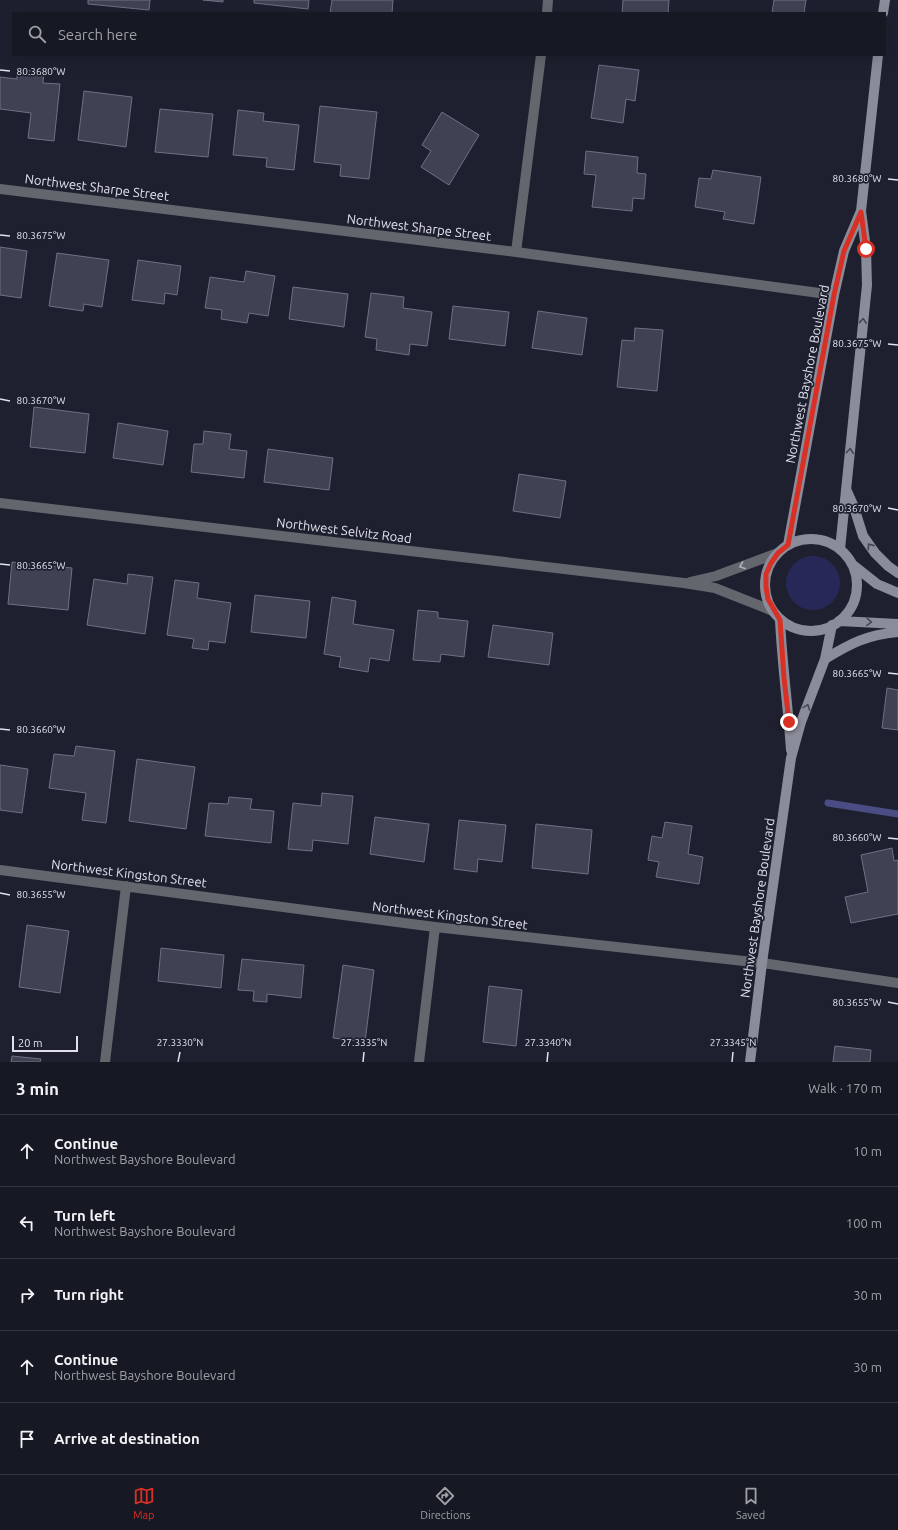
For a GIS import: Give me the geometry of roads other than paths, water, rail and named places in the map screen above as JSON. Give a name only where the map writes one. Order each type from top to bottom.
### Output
[{"type":"main road","points":[[883,12],[885,0]]},
{"type":"main road","name":"Northwest Bayshore Boulevard","points":[[840,549],[867,285],[866,249],[861,212],[878,56]]},
{"type":"main road","name":"Northwest Bayshore Boulevard","points":[[788,545],[834,295],[844,251],[861,212]]},
{"type":"main road","points":[[846,489],[854,506],[863,536],[875,553],[888,566],[898,573]]},
{"type":"main road","points":[[898,593],[877,584],[852,564],[840,549],[824,541],[812,539],[800,540],[788,545],[778,553],[766,574],[768,599],[780,620],[792,626],[804,630],[816,630],[836,623],[898,624]]},
{"type":"main road","points":[[836,623],[848,612],[854,601],[857,589],[856,576],[852,564]]},
{"type":"main road","name":"Northwest Bayshore Boulevard","points":[[780,620],[791,758]]},
{"type":"main road","name":"Northwest Bayshore Boulevard","points":[[750,1062],[762,963],[791,758],[801,722],[825,659],[836,623]]},
{"type":"main road","points":[[825,659],[847,645],[872,636],[898,632]]},
{"type":"street","points":[[547,12],[548,0]]},
{"type":"street","points":[[516,252],[541,56]]},
{"type":"street","name":"Northwest Sharpe Street","points":[[0,189],[516,252],[834,295]]},
{"type":"street","name":"Northwest Selvitz Road","points":[[0,503],[684,583],[715,588],[774,611]]},
{"type":"street","name":"Northwest Selvitz Road","points":[[684,583],[716,576],[778,553]]},
{"type":"street","name":"Northwest Kingston Street","points":[[0,870],[435,927],[762,963],[898,982]]},
{"type":"street","points":[[105,1062],[126,886]]},
{"type":"street","points":[[418,1062],[435,927]]},
{"type":"waterway","points":[[828,803],[898,814]]}]
